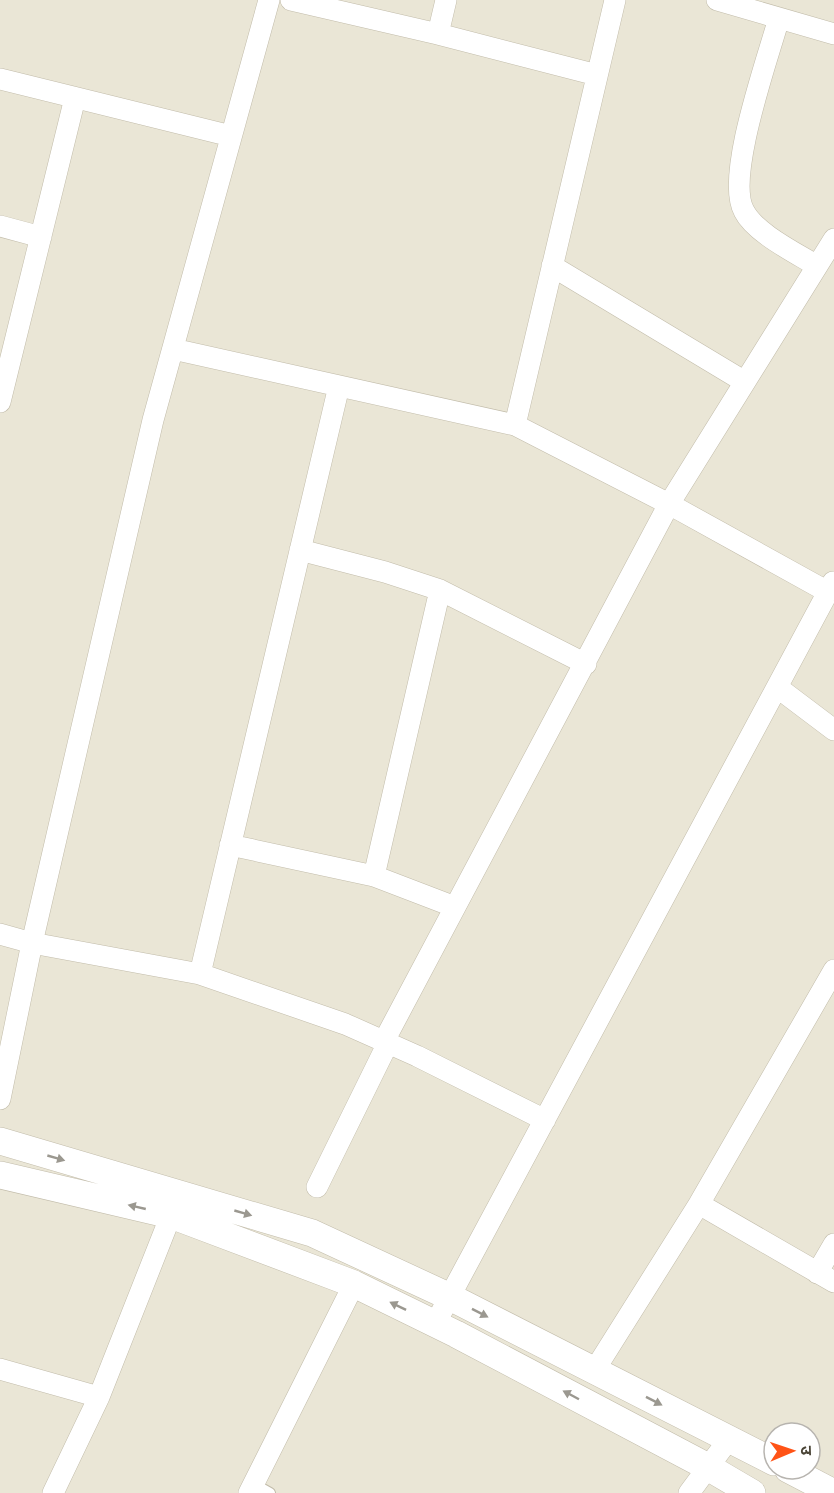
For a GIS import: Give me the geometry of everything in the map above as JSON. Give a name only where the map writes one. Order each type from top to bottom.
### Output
[{"type":"street","points":[[0,1099],[32,943],[153,420],[269,0]]},
{"type":"street","points":[[291,0],[438,34],[597,75]]},
{"type":"street","points":[[438,34],[446,0]]},
{"type":"street","points":[[515,425],[615,0]]},
{"type":"street","points":[[717,0],[834,34]]},
{"type":"street","points":[[779,18],[740,161],[738,194],[744,211],[757,226],[817,266]]},
{"type":"street","points":[[0,79],[231,136]]},
{"type":"street","points":[[0,402],[75,98]]},
{"type":"street","points":[[0,226],[41,237]]},
{"type":"street","points":[[317,1187],[385,1049],[384,1041],[669,504],[834,239]]},
{"type":"street","points":[[552,266],[745,382]]},
{"type":"street","points":[[173,349],[515,425],[831,587],[448,1296],[435,1324]]},
{"type":"street","points":[[200,974],[339,386]]},
{"type":"street","points":[[300,550],[385,572],[440,590],[586,664]]},
{"type":"street","points":[[374,876],[440,590]]},
{"type":"street","points":[[777,687],[834,730]]},
{"type":"street","points":[[230,845],[374,876],[455,907]]},
{"type":"street","points":[[0,934],[32,943],[200,974],[345,1024],[545,1120]]},
{"type":"street","points":[[594,1371],[699,1204],[834,970]]},
{"type":"street","points":[[0,1141],[312,1233],[448,1296],[762,1456]]},
{"type":"street","points":[[0,1175],[171,1215],[354,1284],[706,1466],[752,1493]]},
{"type":"street","points":[[699,1204],[826,1277],[834,1244]]},
{"type":"street","points":[[53,1493],[99,1397],[171,1215]]},
{"type":"street","points":[[258,1490],[354,1284]]},
{"type":"street","points":[[0,1369],[99,1397]]},
{"type":"street","points":[[689,1493],[706,1466],[729,1439]]},
{"type":"street","points":[[811,1481],[834,1493]]},
{"type":"shaded area","points":[[0,0],[834,0],[834,1493],[0,1493]]}]
